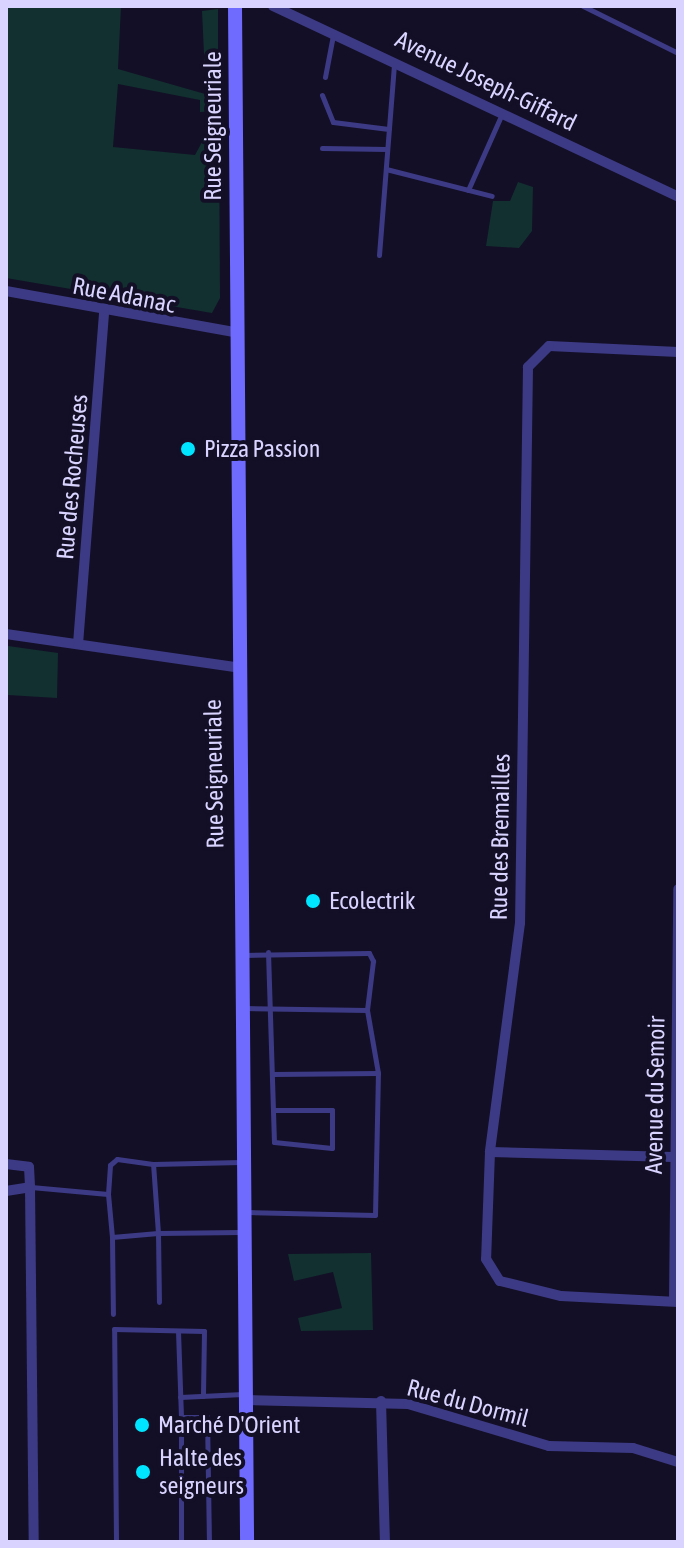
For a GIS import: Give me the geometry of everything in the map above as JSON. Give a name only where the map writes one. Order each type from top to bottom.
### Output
[{"type":"street","name":"Rue Seigneuriale","points":[[235,6],[235,667],[247,1542]]},
{"type":"street","name":"Avenue Joseph-Giffard","points":[[273,6],[394,58],[678,197]]},
{"type":"street","name":"Rue Adanac","points":[[6,291],[104,313],[235,332]]},
{"type":"street","name":"Rue des Rocheuses","points":[[78,644],[104,313]]},
{"type":"street","name":"Rue des Bremailles","points":[[676,1302],[600,1301],[500,1281],[486,1259],[490,1152],[520,923],[528,367],[549,346],[678,352]]},
{"type":"street","points":[[6,634],[235,667]]},
{"type":"street","name":"Avenue du Semoir","points":[[676,1302],[673,1157],[678,889]]},
{"type":"street","points":[[490,1152],[673,1157]]},
{"type":"street","points":[[6,1164],[29,1167],[34,1542]]},
{"type":"street","points":[[6,1191],[30,1187]]},
{"type":"street","name":"Rue du Dormil","points":[[244,1397],[381,1401],[549,1446],[633,1448],[678,1462]]},
{"type":"street","points":[[381,1401],[385,1542]]},
{"type":"lane","points":[[583,6],[678,53]]},
{"type":"lane","points":[[325,77],[334,30]]},
{"type":"lane","points":[[379,255],[394,58]]},
{"type":"lane","points":[[322,95],[333,122],[389,129]]},
{"type":"lane","points":[[468,190],[503,111]]},
{"type":"lane","points":[[322,148],[387,149]]},
{"type":"lane","points":[[386,169],[492,196]]},
{"type":"lane","points":[[268,952],[273,1110],[280,1147],[332,1148],[332,1110],[273,1110]]},
{"type":"lane","points":[[239,956],[268,952],[369,953],[367,1010],[378,1073],[375,1215],[242,1212]]},
{"type":"lane","points":[[239,1007],[367,1010]]},
{"type":"lane","points":[[273,1074],[378,1073]]},
{"type":"lane","points":[[113,1314],[108,1194],[110,1165],[117,1159],[153,1164],[241,1162]]},
{"type":"lane","points":[[153,1164],[159,1302]]},
{"type":"lane","points":[[30,1187],[108,1194]]},
{"type":"lane","points":[[112,1237],[242,1232]]},
{"type":"lane","points":[[116,1542],[114,1329],[204,1331],[203,1396]]},
{"type":"lane","points":[[178,1331],[181,1542]]},
{"type":"lane","points":[[180,1397],[244,1397]]},
{"type":"lane","points":[[181,1417],[207,1417],[209,1542]]},
{"type":"green space","points":[[6,6],[121,6],[118,69],[219,98],[219,111],[200,112],[200,100],[118,84],[113,147],[195,155],[209,129],[219,130],[220,298],[212,313],[6,278]]},
{"type":"green space","points":[[218,9],[218,76],[205,76],[202,11]]},
{"type":"green space","points":[[518,182],[533,187],[532,231],[519,248],[486,246],[493,201],[510,201]]},
{"type":"green space","points":[[8,646],[58,653],[57,698],[8,695]]},
{"type":"green space","points":[[371,1253],[373,1330],[301,1331],[298,1318],[342,1308],[333,1272],[294,1281],[288,1254]]},
{"type":"place","name":"Pizza Passion","points":[[188,449]]},
{"type":"place","name":"Ecolectrik","points":[[313,901]]},
{"type":"place","name":"Marché D'Orient","points":[[142,1425]]},
{"type":"place","name":"Halte des seigneurs","points":[[143,1472]]}]
